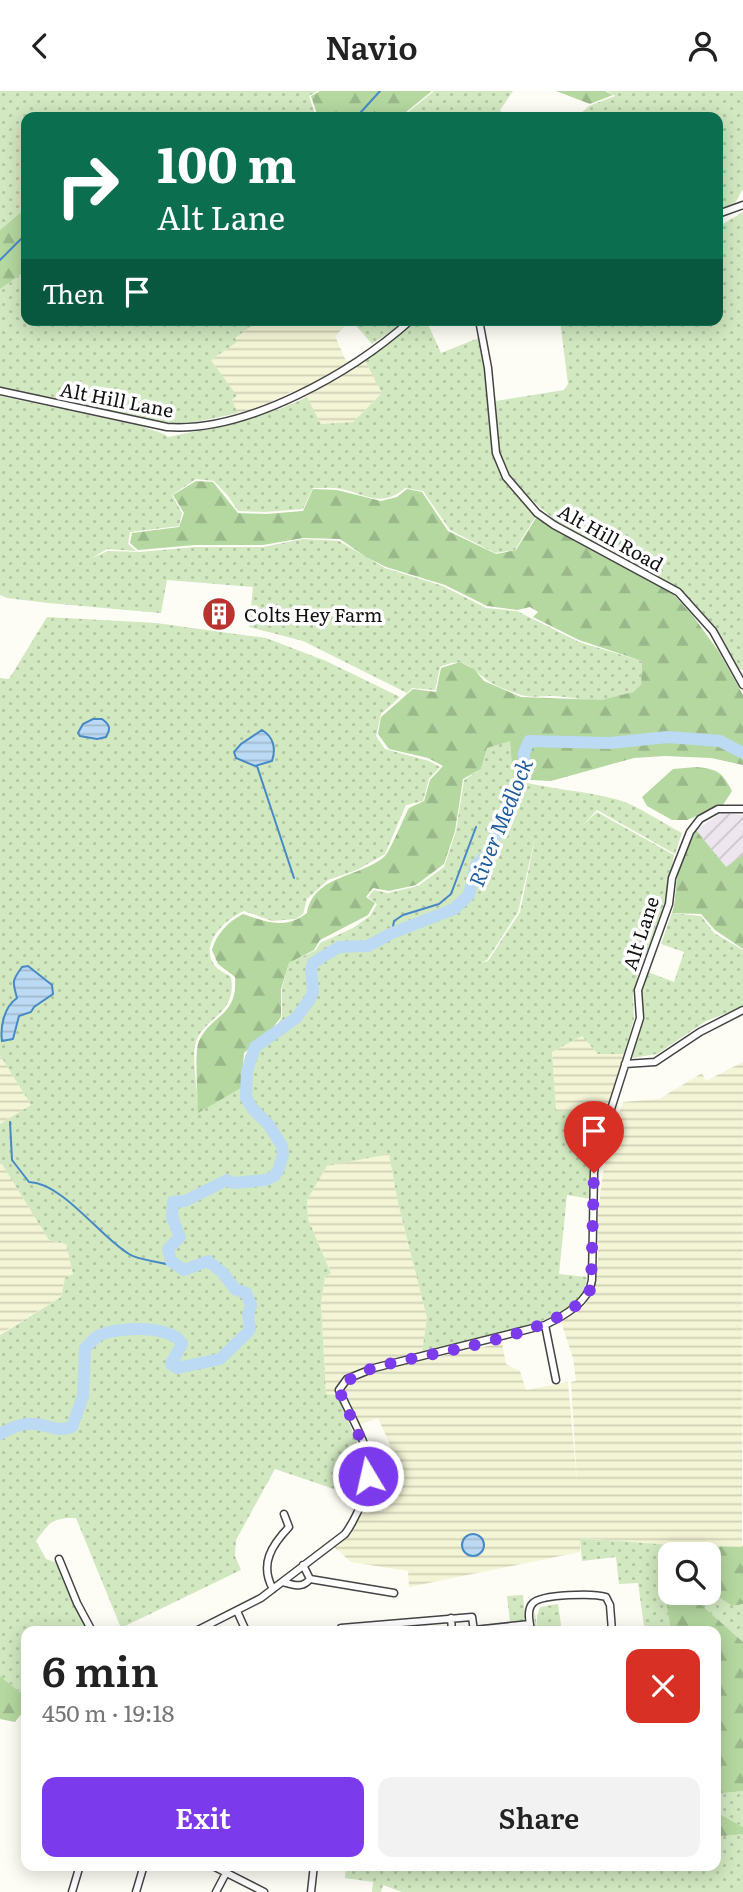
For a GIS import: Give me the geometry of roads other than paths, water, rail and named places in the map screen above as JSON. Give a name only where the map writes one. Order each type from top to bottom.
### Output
[{"type":"street","points":[[723,212],[743,205]]},
{"type":"street","name":"Alt Hill Lane","points":[[0,391],[167,427],[203,426],[285,401],[362,357],[403,326]]},
{"type":"street","name":"Alt Hill Road","points":[[480,326],[488,368],[496,453],[506,477],[537,513],[554,525],[678,591],[713,631],[743,685]]},
{"type":"street","name":"Alt Lane","points":[[206,1626],[274,1589],[345,1534],[353,1523],[364,1493],[368,1456],[339,1390],[347,1379],[374,1368],[545,1325],[562,1317],[588,1294],[591,1288],[594,1173],[640,1018],[638,990],[669,904],[672,878],[690,832],[700,819],[718,809],[743,809]]},
{"type":"street","points":[[625,1064],[655,1062],[700,1032],[743,1010]]},
{"type":"street","points":[[545,1325],[556,1380]]},
{"type":"street","points":[[274,1589],[267,1569],[268,1553],[289,1527],[284,1514]]},
{"type":"street","points":[[59,1559],[89,1626]]},
{"type":"street","points":[[303,1565],[310,1579]]},
{"type":"street","points":[[283,1582],[299,1586],[310,1579],[394,1593]]},
{"type":"street","points":[[530,1626],[531,1605],[544,1598],[597,1594],[606,1597],[610,1605],[612,1626]]},
{"type":"street","points":[[237,1611],[244,1626]]},
{"type":"street","points":[[403,1626],[472,1617],[473,1626]]},
{"type":"street","points":[[451,1618],[452,1626]]},
{"type":"street","points":[[72,1892],[78,1871]]},
{"type":"street","points":[[136,1892],[142,1871]]},
{"type":"street","points":[[222,1871],[264,1892]]},
{"type":"street","points":[[311,1892],[313,1871]]},
{"type":"street","points":[[216,1892],[226,1873]]},
{"type":"water","points":[[93,719],[102,719],[108,725],[106,737],[97,739],[80,736],[78,733],[83,724]]},
{"type":"water","points":[[262,730],[273,744],[272,761],[255,766],[236,758],[234,752],[241,744]]},
{"type":"water","points":[[28,966],[52,985],[53,994],[31,1012],[19,1016],[13,1039],[2,1041],[4,1018],[17,998],[15,979],[22,967]]},
{"type":"water","points":[[473,1534],[481,1537],[484,1545],[481,1553],[473,1556],[465,1553],[462,1545],[465,1537]]},
{"type":"waterway","points":[[361,112],[380,91]]},
{"type":"waterway","points":[[0,260],[21,239]]},
{"type":"waterway","name":"River Medlock","points":[[0,1434],[29,1424],[56,1429],[72,1427],[83,1396],[85,1348],[98,1336],[129,1329],[167,1333],[182,1344],[171,1364],[177,1368],[220,1359],[247,1333],[250,1329],[248,1315],[251,1305],[246,1293],[235,1289],[223,1273],[208,1261],[184,1270],[171,1261],[168,1249],[180,1237],[172,1217],[173,1202],[185,1201],[227,1180],[233,1183],[266,1180],[278,1171],[283,1155],[282,1146],[269,1125],[246,1098],[247,1071],[255,1047],[296,1018],[310,999],[313,991],[313,963],[339,947],[368,946],[392,933],[454,909],[469,895],[476,865],[489,853],[500,820],[524,773],[524,753],[529,741],[610,743],[667,737],[720,741],[743,753]]},
{"type":"waterway","points":[[257,766],[294,878]]},
{"type":"waterway","points":[[392,933],[394,921],[403,915],[439,904],[451,894],[476,827]]},
{"type":"waterway","points":[[10,1122],[12,1160],[29,1182],[55,1191],[129,1254],[166,1264],[171,1261]]},
{"type":"place","name":"Colts Hey Farm","points":[[219,614]]}]
